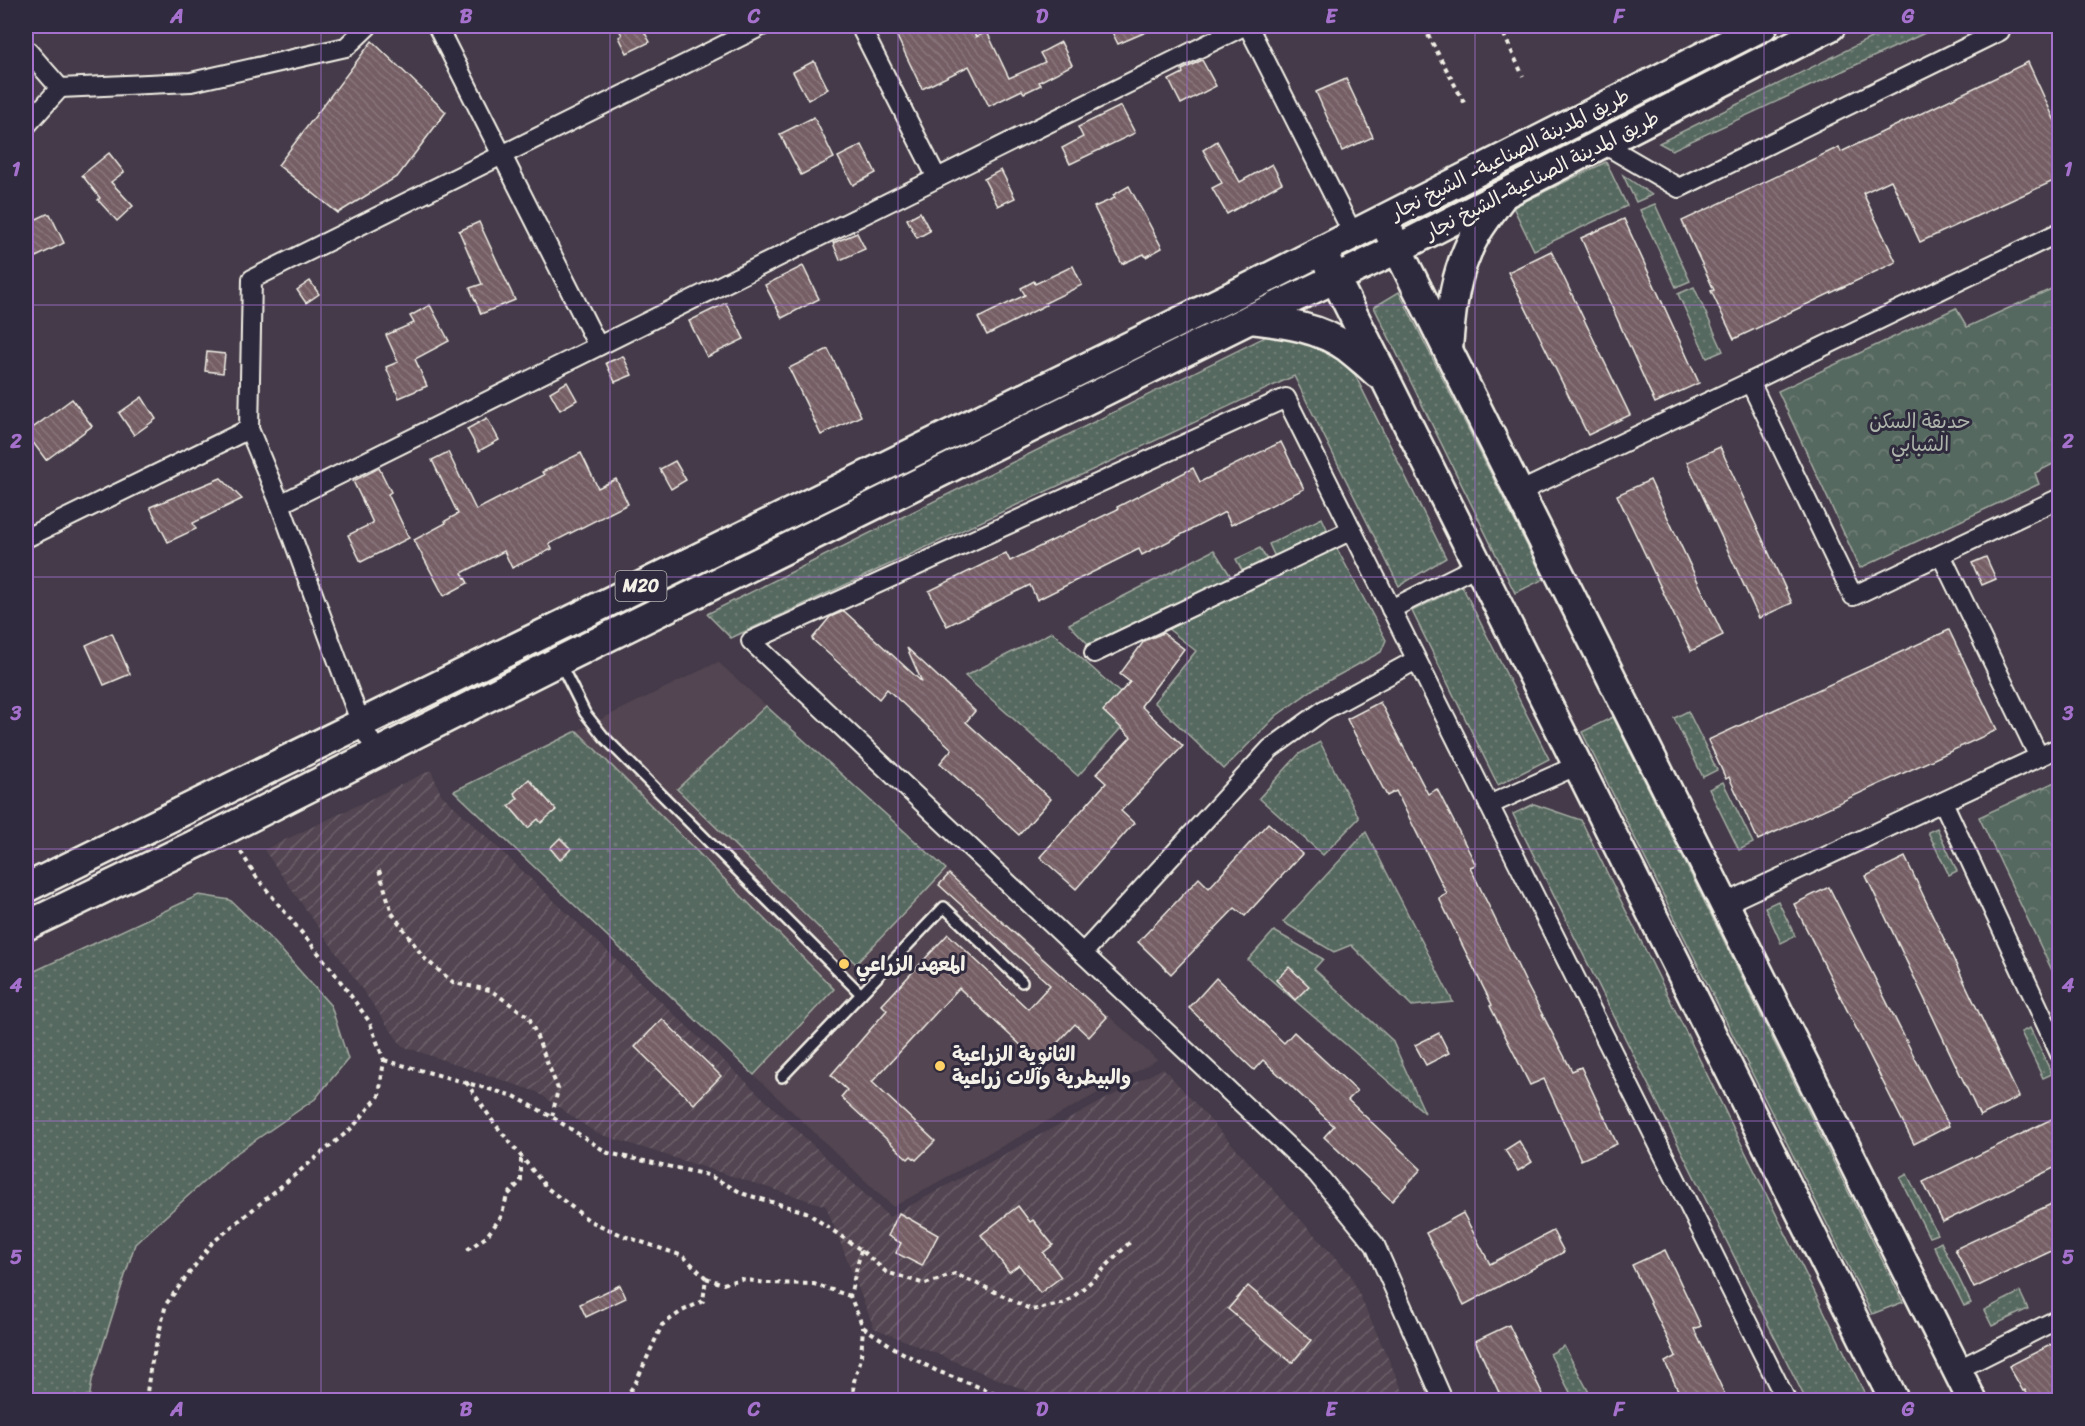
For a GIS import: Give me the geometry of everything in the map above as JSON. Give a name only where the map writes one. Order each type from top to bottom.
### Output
[{"type":"main road","name":"طريق المدينة الصناعية- الشيخ نجار","points":[[361,724],[1256,284],[1764,26]]},
{"type":"main road","name":"طريق المدينة الصناعية-الشيخ نجار","points":[[1250,319],[1397,249],[1831,26]]},
{"type":"main road","points":[[1448,350],[1451,310],[1460,270],[1477,232],[1502,196]]},
{"type":"main road","points":[[1383,219],[1972,1401]]},
{"type":"main road","points":[[1321,250],[1894,1401]]},
{"type":"main road","points":[[1250,319],[1288,324],[1329,337],[1347,347],[1387,380]]},
{"type":"main road","name":"M20","points":[[26,926],[227,829],[559,661],[1250,319]]},
{"type":"main road","name":"M20","points":[[26,888],[211,795],[361,724]]},
{"type":"street","points":[[26,126],[60,88],[190,82],[346,47],[368,26]]},
{"type":"street","points":[[437,26],[598,346]]},
{"type":"street","points":[[377,752],[361,724],[280,504],[249,429],[252,279],[762,26]]},
{"type":"street","points":[[860,26],[937,178]]},
{"type":"street","points":[[280,504],[1246,26],[1353,234]]},
{"type":"street","points":[[1602,143],[1679,188],[2000,31]]},
{"type":"street","points":[[26,49],[60,88]]},
{"type":"street","points":[[1519,492],[2060,232]]},
{"type":"street","points":[[1750,382],[1853,596],[2060,498]]},
{"type":"street","points":[[1443,1401],[1375,1245],[1317,1174],[752,641],[1286,398],[1786,1401]]},
{"type":"street","points":[[26,538],[249,429]]},
{"type":"street","points":[[1094,653],[1352,530]]},
{"type":"street","points":[[1941,555],[2039,757]]},
{"type":"street","points":[[1391,609],[1479,565]]},
{"type":"street","points":[[1083,953],[1270,749],[1324,710],[1416,660]]},
{"type":"street","points":[[1724,904],[2060,747]]},
{"type":"street","points":[[1489,805],[1578,765]]},
{"type":"street","points":[[1943,802],[2060,1054]]},
{"type":"street","points":[[1957,1370],[2060,1318]]},
{"type":"lane","points":[[559,661],[585,713],[604,737],[861,994]]},
{"type":"lane","points":[[782,1077],[944,908],[1022,982]]},
{"type":"path","points":[[1500,26],[1523,76]]},
{"type":"path","points":[[1428,35],[1465,104]]},
{"type":"path","points":[[146,1401],[150,1370],[166,1304],[212,1242],[352,1128],[379,1096],[384,1060],[369,1021],[333,971],[257,878],[227,829]]},
{"type":"path","points":[[379,870],[392,913],[423,958],[454,982],[490,990],[529,1017],[558,1089],[552,1116]]},
{"type":"path","points":[[384,1060],[514,1096],[552,1116],[608,1153],[708,1175],[744,1194],[806,1212],[861,1250],[886,1272],[925,1284],[955,1274],[1032,1310],[1066,1303],[1094,1279],[1130,1242]]},
{"type":"path","points":[[465,1082],[521,1159],[547,1188],[590,1221],[624,1236],[683,1256],[706,1278],[723,1284],[741,1279],[766,1283],[814,1284],[850,1296]]},
{"type":"path","points":[[467,1250],[486,1237],[501,1217],[507,1196],[520,1181],[521,1159]]},
{"type":"path","points":[[855,1401],[852,1388],[854,1375],[860,1362],[863,1327],[850,1296],[861,1250]]},
{"type":"path","points":[[624,1401],[636,1382],[662,1325],[682,1311],[703,1301],[706,1278]]},
{"type":"path","points":[[863,1327],[899,1351],[937,1371],[1013,1401]]},
{"type":"shaded area","name":"المعهد الزراعي","points":[[718,662],[1157,1060],[893,1207],[454,791]]},
{"type":"shaded area","points":[[431,770],[441,794],[889,1217],[1163,1068],[1350,1274],[1407,1400],[1049,1400],[874,1328],[826,1206],[596,1133],[537,1092],[402,1046],[264,850]]},
{"type":"green space","points":[[1895,26],[1940,26],[1672,150],[1659,143]]},
{"type":"green space","points":[[1606,162],[1627,206],[1534,250],[1513,207]]},
{"type":"green space","points":[[1623,175],[1652,195],[1636,202]]},
{"type":"green space","points":[[1655,204],[1690,281],[1676,287],[1640,210]]},
{"type":"green space","name":"حدبقة السكن الشبابي","points":[[2058,286],[2060,289],[2059,461],[2035,473],[2039,484],[1860,568],[1778,391],[1956,308],[1967,327]]},
{"type":"green space","points":[[1694,287],[1723,351],[1707,358],[1678,294]]},
{"type":"green space","points":[[1399,292],[1544,579],[1515,593],[1374,307]]},
{"type":"green space","points":[[1287,326],[1321,342],[1355,375],[1446,558],[1399,586],[1294,376],[731,638],[707,614]]},
{"type":"green space","points":[[1322,518],[1328,531],[1275,557],[1269,544]]},
{"type":"green space","points":[[1336,547],[1386,640],[1381,652],[1315,688],[1276,716],[1224,769],[1154,702],[1196,651],[1167,628]]},
{"type":"green space","points":[[1260,548],[1267,560],[1243,572],[1236,559]]},
{"type":"green space","points":[[1214,550],[1232,578],[1092,648],[1069,624]]},
{"type":"green space","points":[[1462,586],[1549,759],[1498,785],[1412,611]]},
{"type":"green space","points":[[1052,632],[1138,709],[1078,776],[965,676]]},
{"type":"green space","points":[[766,706],[946,869],[856,964],[677,789]]},
{"type":"green space","points":[[1688,711],[1717,770],[1703,777],[1674,718]]},
{"type":"green space","points":[[1613,717],[1903,1302],[1872,1314],[1582,732]]},
{"type":"green space","points":[[577,731],[834,989],[754,1075],[454,791]]},
{"type":"green space","points":[[1320,742],[1359,818],[1323,855],[1259,798],[1299,754]]},
{"type":"green space","points":[[2059,780],[2059,985],[1979,817]]},
{"type":"green space","points":[[1723,782],[1753,843],[1739,850],[1709,789]]},
{"type":"green space","points":[[1534,804],[1581,820],[1868,1400],[1806,1400],[1513,814]]},
{"type":"green space","points":[[1937,828],[1957,871],[1949,875],[1928,832]]},
{"type":"green space","points":[[1366,832],[1453,1002],[1412,1006],[1351,945],[1334,952],[1283,922]]},
{"type":"green space","points":[[199,895],[230,900],[275,943],[331,1006],[348,1059],[315,1099],[231,1157],[135,1244],[92,1380],[89,1400],[26,1400],[26,975]]},
{"type":"green space","points":[[1778,901],[1795,936],[1781,943],[1765,907]]},
{"type":"green space","points":[[1274,931],[1323,959],[1314,969],[1392,1040],[1425,1113],[1248,960]]},
{"type":"green space","points":[[2030,1028],[2052,1074],[2043,1078],[2021,1032]]},
{"type":"green space","points":[[1907,1174],[1937,1234],[1929,1237],[1900,1178]]},
{"type":"green space","points":[[1941,1242],[1971,1303],[1964,1306],[1934,1246]]},
{"type":"green space","points":[[2020,1292],[2028,1309],[1992,1326],[1984,1310]]},
{"type":"green space","points":[[1564,1346],[1593,1400],[1574,1400],[1550,1354]]},
{"type":"building","points":[[617,26],[641,26],[650,42],[627,53],[619,37],[622,35]]},
{"type":"building","points":[[892,26],[970,26],[976,37],[987,32],[1009,78],[1045,62],[1040,53],[1061,42],[1072,65],[1039,82],[1041,85],[1024,93],[1022,90],[989,106],[969,66],[922,89]]},
{"type":"building","points":[[1109,26],[1160,26],[1118,44]]},
{"type":"building","points":[[372,41],[446,112],[398,176],[338,213],[278,165]]},
{"type":"building","points":[[1202,60],[1216,86],[1181,104],[1169,80],[1183,73],[1182,70]]},
{"type":"building","points":[[814,61],[828,89],[808,100],[793,72]]},
{"type":"building","points":[[2028,62],[2060,132],[2060,178],[1920,242],[1891,180],[1863,193],[1896,262],[1734,339],[1682,221],[1839,147],[1841,152]]},
{"type":"building","points":[[1346,79],[1373,137],[1342,151],[1316,92]]},
{"type":"building","points":[[1121,106],[1135,133],[1070,164],[1062,148],[1083,137],[1078,127]]},
{"type":"building","points":[[814,117],[834,158],[801,175],[780,134]]},
{"type":"building","points":[[1217,141],[1240,182],[1272,164],[1282,183],[1227,214],[1212,188],[1222,183],[1203,150]]},
{"type":"building","points":[[862,145],[876,173],[853,185],[838,157]]},
{"type":"building","points":[[109,153],[124,172],[111,182],[133,206],[117,221],[98,200],[100,198],[82,175]]},
{"type":"building","points":[[1001,170],[1015,198],[998,206],[984,179]]},
{"type":"building","points":[[1129,186],[1162,248],[1146,257],[1144,254],[1122,264],[1094,207],[1115,198],[1113,195]]},
{"type":"building","points":[[920,212],[930,231],[917,238],[907,219]]},
{"type":"building","points":[[50,214],[64,243],[34,258],[26,241],[26,224]]},
{"type":"building","points":[[1624,219],[1699,383],[1655,403],[1581,238]]},
{"type":"building","points":[[479,222],[515,300],[481,314],[470,288],[482,284],[459,231]]},
{"type":"building","points":[[857,233],[865,249],[840,260],[833,243]]},
{"type":"building","points":[[1551,251],[1630,415],[1588,435],[1508,272]]},
{"type":"building","points":[[803,266],[819,299],[782,318],[765,285]]},
{"type":"building","points":[[1073,266],[1082,285],[987,335],[978,318],[1025,295],[1021,288]]},
{"type":"building","points":[[310,281],[319,294],[306,303],[297,290]]},
{"type":"building","points":[[726,303],[744,339],[707,357],[689,321]]},
{"type":"building","points":[[430,305],[449,341],[415,359],[427,386],[399,398],[386,367],[398,362],[386,335],[414,323],[410,316]]},
{"type":"building","points":[[828,349],[861,416],[821,435],[789,368]]},
{"type":"building","points":[[207,352],[225,354],[223,373],[205,371]]},
{"type":"building","points":[[623,356],[632,375],[615,382],[606,363]]},
{"type":"building","points":[[567,382],[577,400],[560,410],[550,392]]},
{"type":"building","points":[[142,397],[156,419],[134,435],[119,413]]},
{"type":"building","points":[[72,399],[92,426],[46,460],[26,433]]},
{"type":"building","points":[[487,418],[499,440],[479,451],[467,429]]},
{"type":"building","points":[[1281,442],[1304,489],[1231,525],[1225,512],[1142,555],[1139,549],[1037,600],[1030,585],[947,626],[929,591],[1006,553],[1010,561],[1118,509],[1117,507],[1193,468],[1200,482]]},
{"type":"building","points":[[1720,447],[1792,603],[1759,618],[1687,462]]},
{"type":"building","points":[[448,452],[476,510],[544,475],[542,472],[581,453],[598,488],[616,479],[628,504],[549,544],[552,549],[512,568],[504,551],[462,573],[468,583],[444,596],[414,540],[458,514],[432,460]]},
{"type":"building","points":[[675,461],[686,480],[671,489],[660,469]]},
{"type":"building","points":[[379,468],[391,492],[388,494],[409,538],[361,562],[348,535],[373,523],[353,481]]},
{"type":"building","points":[[221,478],[242,499],[193,523],[196,529],[168,542],[150,507]]},
{"type":"building","points":[[1650,480],[1723,635],[1691,651],[1617,495]]},
{"type":"building","points":[[1986,557],[1996,579],[1982,585],[1972,563]]},
{"type":"building","points":[[844,611],[922,682],[907,648],[975,711],[966,722],[1051,799],[1019,835],[940,763],[952,749],[887,689],[879,699],[812,639],[830,617]]},
{"type":"building","points":[[1949,630],[1997,730],[1758,840],[1729,777],[1726,779],[1708,740]]},
{"type":"building","points":[[112,633],[130,674],[104,685],[86,645]]},
{"type":"building","points":[[1163,633],[1184,649],[1141,706],[1183,746],[1121,811],[1134,823],[1076,889],[1040,857],[1106,783],[1096,774],[1131,737],[1103,711],[1130,682],[1120,674],[1144,641]]},
{"type":"building","points":[[1380,702],[1428,794],[1437,789],[1476,865],[1470,867],[1528,987],[1572,1071],[1581,1067],[1617,1144],[1581,1160],[1544,1079],[1530,1085],[1439,898],[1447,894],[1396,791],[1387,796],[1347,719]]},
{"type":"building","points":[[529,779],[556,810],[541,823],[538,819],[528,828],[509,806],[518,798],[514,793]]},
{"type":"building","points":[[1268,823],[1302,854],[1245,916],[1235,908],[1171,974],[1138,942],[1199,878],[1209,888]]},
{"type":"building","points":[[560,838],[571,849],[560,860],[550,848]]},
{"type":"building","points":[[1905,857],[2019,1097],[1980,1116],[1866,876]]},
{"type":"building","points":[[949,874],[1107,1017],[1089,1037],[1075,1024],[1035,1067],[1022,1055],[1026,1050],[959,988],[872,1082],[935,1141],[916,1160],[911,1156],[908,1159],[841,1097],[847,1090],[831,1075],[887,1010],[882,1005],[948,934],[1028,1009],[1050,985],[939,885]]},
{"type":"building","points":[[1829,887],[1949,1126],[1914,1144],[1794,904]]},
{"type":"building","points":[[1289,967],[1309,986],[1295,1000],[1276,980]]},
{"type":"building","points":[[1216,978],[1284,1043],[1294,1032],[1357,1091],[1348,1100],[1421,1169],[1392,1201],[1324,1137],[1334,1126],[1263,1060],[1254,1070],[1189,1008]]},
{"type":"building","points":[[662,1019],[721,1076],[694,1104],[635,1047]]},
{"type":"building","points":[[1439,1033],[1449,1053],[1426,1065],[1415,1045]]},
{"type":"building","points":[[2060,1115],[2060,1165],[1943,1222],[1923,1182]]},
{"type":"building","points":[[1519,1141],[1532,1162],[1518,1171],[1505,1150]]},
{"type":"building","points":[[2060,1200],[2060,1247],[1974,1288],[1955,1249]]},
{"type":"building","points":[[1018,1206],[1030,1222],[1033,1220],[1053,1245],[1043,1253],[1061,1277],[1040,1293],[1019,1265],[1009,1272],[981,1235]]},
{"type":"building","points":[[899,1213],[938,1235],[922,1266],[896,1253],[901,1243],[888,1236]]},
{"type":"building","points":[[1463,1213],[1490,1264],[1553,1231],[1564,1252],[1464,1305],[1426,1233]]},
{"type":"building","points":[[1665,1250],[1701,1326],[1694,1329],[1728,1401],[1683,1401],[1665,1362],[1676,1356],[1632,1265]]},
{"type":"building","points":[[620,1285],[626,1298],[586,1317],[580,1304]]},
{"type":"building","points":[[1248,1286],[1311,1340],[1292,1363],[1228,1309]]},
{"type":"building","points":[[1509,1325],[1546,1401],[1503,1401],[1475,1341]]},
{"type":"building","points":[[2060,1340],[2060,1401],[2031,1401],[2009,1366]]},
{"type":"place","name":"المعهد الزراعي","points":[[844,964]]},
{"type":"place","name":"الثانوية الزراعية والبيطرية وآلات زراعية","points":[[940,1066]]}]
